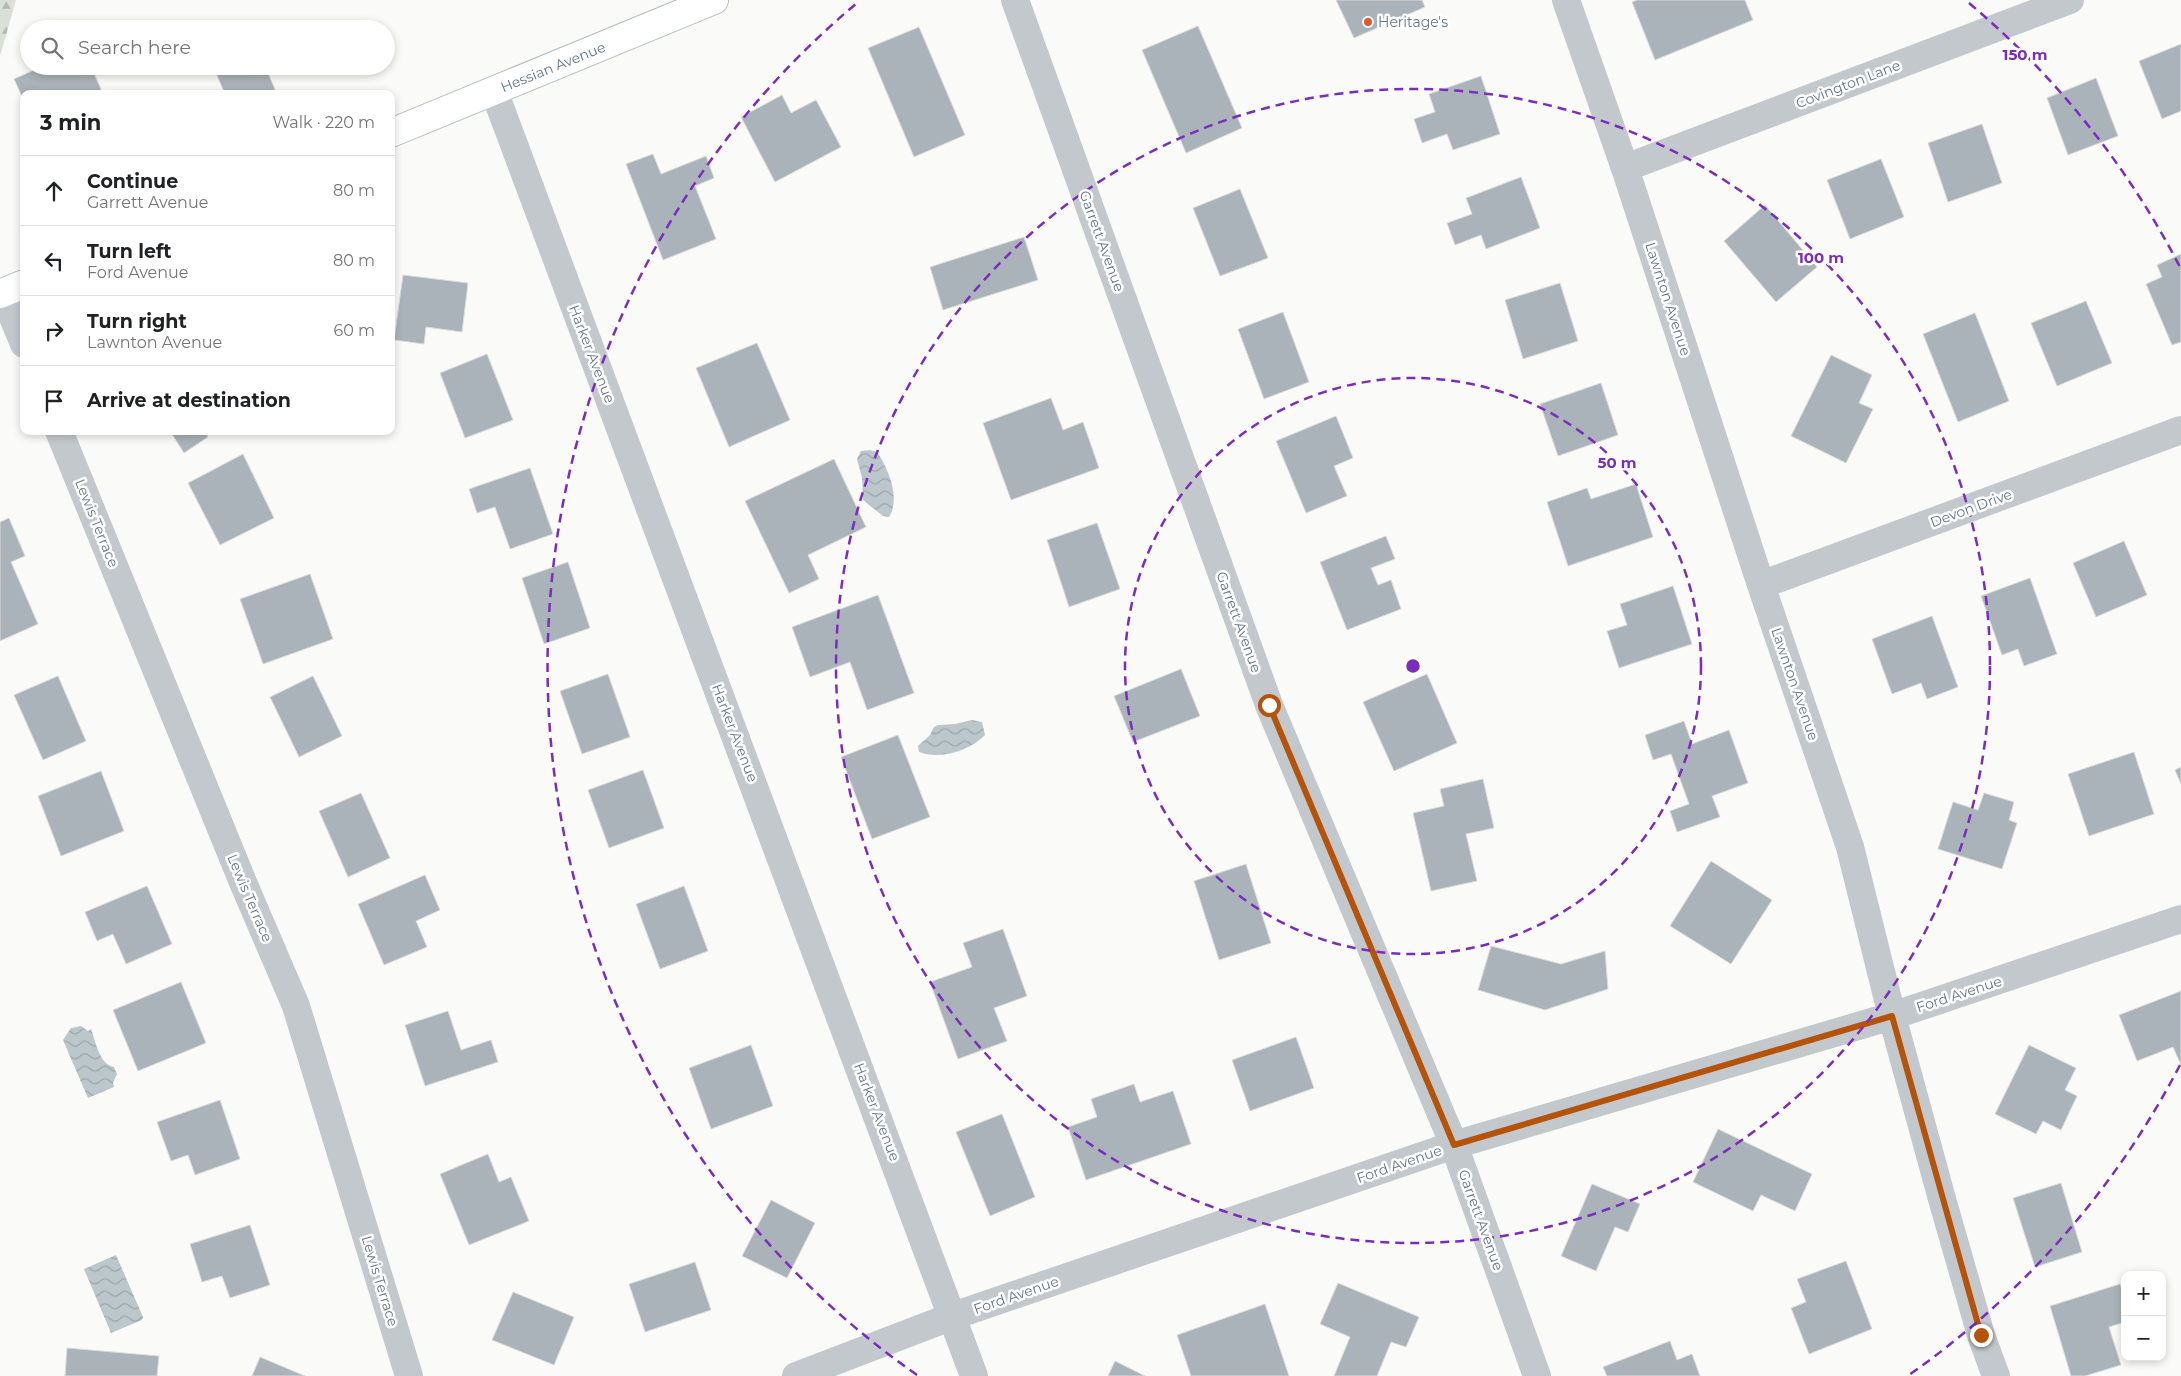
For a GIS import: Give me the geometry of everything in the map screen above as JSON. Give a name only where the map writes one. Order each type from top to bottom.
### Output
[{"type":"main road","name":"Hessian Avenue","points":[[395,131],[714,0]]},
{"type":"street","name":"Garrett Avenue","points":[[1015,0],[1269,705],[1454,1145],[1537,1376]]},
{"type":"street","name":"Lawnton Avenue","points":[[1566,0],[1625,168],[1761,585],[1850,847],[1892,1016],[1968,1291],[1996,1376]]},
{"type":"street","name":"Covington Lane","points":[[1625,168],[2070,0]]},
{"type":"street","name":"Harker Avenue","points":[[494,91],[974,1376]]},
{"type":"street","points":[[9,290],[20,330]]},
{"type":"street","name":"Devon Drive","points":[[1761,585],[2181,430]]},
{"type":"street","name":"Lewis Terrace","points":[[61,435],[242,880],[296,1006],[409,1376]]},
{"type":"street","name":"Ford Avenue","points":[[796,1376],[953,1316],[1454,1145],[1892,1016],[2181,919]]},
{"type":"green space","points":[[0,0],[16,0],[0,56]]},
{"type":"water","points":[[870,450],[877,452],[892,483],[894,501],[889,517],[883,516],[863,500],[862,478],[857,459],[861,451]]},
{"type":"water","points":[[972,720],[982,722],[985,735],[971,746],[945,754],[936,755],[919,752],[918,746],[930,735],[934,727]]},
{"type":"water","points":[[81,1026],[88,1031],[91,1029],[101,1057],[105,1062],[114,1067],[117,1074],[113,1083],[114,1087],[88,1098],[63,1040],[71,1028]]},
{"type":"water","points":[[116,1255],[143,1317],[142,1320],[111,1333],[84,1269]]},
{"type":"building","name":"Heritage's","points":[[1336,0],[1422,0],[1425,7],[1354,38]]},
{"type":"building","points":[[1637,0],[1745,0],[1753,20],[1655,60],[1632,2]]},
{"type":"building","points":[[1198,26],[1242,128],[1186,153],[1142,50]]},
{"type":"building","points":[[919,27],[965,135],[914,157],[868,48]]},
{"type":"building","points":[[2181,44],[2181,111],[2162,119],[2139,61]]},
{"type":"building","points":[[23,75],[95,75],[101,90],[20,90],[20,92],[14,79]]},
{"type":"building","points":[[217,75],[269,75],[275,90],[223,90]]},
{"type":"building","points":[[1481,76],[1500,134],[1453,150],[1447,134],[1422,143],[1414,119],[1435,112],[1429,94]]},
{"type":"building","points":[[2096,78],[2118,136],[2068,155],[2047,98]]},
{"type":"building","points":[[782,95],[791,113],[816,100],[841,147],[775,182],[741,117]]},
{"type":"building","points":[[1982,124],[2002,183],[1948,202],[1928,143]]},
{"type":"building","points":[[653,154],[661,174],[706,156],[714,178],[695,186],[716,239],[663,260],[626,164]]},
{"type":"building","points":[[1881,159],[1904,217],[1850,239],[1827,180]]},
{"type":"building","points":[[1521,177],[1540,228],[1486,249],[1481,235],[1455,245],[1447,223],[1472,214],[1466,198]]},
{"type":"building","points":[[1240,189],[1268,258],[1220,276],[1193,208]]},
{"type":"building","points":[[1765,205],[1817,267],[1776,302],[1724,241]]},
{"type":"building","points":[[1024,237],[1038,280],[943,310],[930,267]]},
{"type":"building","points":[[2181,254],[2181,342],[2172,345],[2146,284],[2162,277],[2157,265]]},
{"type":"building","points":[[403,275],[468,283],[462,332],[426,327],[424,344],[395,340]]},
{"type":"building","points":[[1560,283],[1578,341],[1523,359],[1505,300]]},
{"type":"building","points":[[2086,301],[2112,363],[2057,386],[2031,323]]},
{"type":"building","points":[[1283,312],[1309,382],[1264,399],[1238,329]]},
{"type":"building","points":[[1975,313],[2009,401],[1958,422],[1923,334]]},
{"type":"building","points":[[757,343],[790,420],[729,447],[696,368]]},
{"type":"building","points":[[487,354],[513,420],[465,438],[440,373]]},
{"type":"building","points":[[1831,355],[1872,375],[1859,403],[1873,409],[1846,463],[1791,436]]},
{"type":"building","points":[[1601,383],[1618,435],[1558,456],[1540,404]]},
{"type":"building","points":[[1051,398],[1063,430],[1083,422],[1099,468],[1011,500],[983,423]]},
{"type":"building","points":[[1336,416],[1353,458],[1334,466],[1347,496],[1306,513],[1276,441]]},
{"type":"building","points":[[173,435],[207,435],[208,437],[184,453]]},
{"type":"building","points":[[243,454],[274,518],[220,545],[188,483]]},
{"type":"building","points":[[834,459],[866,527],[808,555],[819,579],[789,593],[745,501]]},
{"type":"building","points":[[530,468],[553,534],[510,549],[495,507],[477,513],[469,489]]},
{"type":"building","points":[[1636,484],[1653,537],[1568,566],[1547,502],[1587,488],[1591,499]]},
{"type":"building","points":[[9,518],[25,556],[11,562],[38,624],[0,641],[0,522]]},
{"type":"building","points":[[1097,523],[1120,589],[1069,607],[1047,540]]},
{"type":"building","points":[[1386,536],[1395,559],[1371,568],[1378,585],[1391,580],[1401,609],[1347,630],[1320,562]]},
{"type":"building","points":[[2124,541],[2147,595],[2096,617],[2073,563]]},
{"type":"building","points":[[568,562],[590,628],[544,644],[522,578]]},
{"type":"building","points":[[310,574],[333,639],[263,664],[240,599]]},
{"type":"building","points":[[2030,578],[2057,654],[2024,666],[2018,649],[2002,655],[1981,596]]},
{"type":"building","points":[[1673,586],[1692,644],[1619,668],[1607,631],[1627,625],[1620,604]]},
{"type":"building","points":[[878,595],[914,693],[867,710],[850,662],[810,677],[792,627]]},
{"type":"building","points":[[1932,616],[1958,687],[1927,699],[1921,683],[1892,694],[1872,639]]},
{"type":"building","points":[[1181,669],[1200,716],[1133,742],[1114,696]]},
{"type":"building","points":[[608,674],[630,737],[582,754],[560,691]]},
{"type":"building","points":[[1427,674],[1457,743],[1394,771],[1363,702]]},
{"type":"building","points":[[58,676],[86,741],[43,760],[14,695]]},
{"type":"building","points":[[313,676],[342,736],[299,757],[270,697]]},
{"type":"building","points":[[1684,721],[1692,744],[1729,730],[1748,783],[1712,796],[1720,817],[1677,832],[1670,811],[1689,804],[1671,754],[1653,760],[1645,735]]},
{"type":"building","points":[[898,735],[930,817],[872,839],[841,757]]},
{"type":"building","points":[[2134,752],[2154,814],[2089,836],[2068,774]]},
{"type":"building","points":[[2181,767],[2181,784],[2175,770]]},
{"type":"building","points":[[643,770],[664,828],[609,848],[588,790]]},
{"type":"building","points":[[101,771],[124,831],[61,856],[38,796]]},
{"type":"building","points":[[1483,779],[1494,828],[1466,834],[1477,881],[1431,891],[1413,813],[1444,806],[1440,789]]},
{"type":"building","points":[[361,793],[390,858],[348,877],[319,811]]},
{"type":"building","points":[[1984,793],[2014,802],[2009,820],[2017,823],[2002,869],[1938,849],[1953,802],[1978,810]]},
{"type":"building","points":[[1711,861],[1772,900],[1731,964],[1670,926]]},
{"type":"building","points":[[1246,864],[1271,943],[1219,960],[1194,881]]},
{"type":"building","points":[[425,875],[440,910],[416,921],[427,947],[384,965],[358,904]]},
{"type":"building","points":[[147,886],[172,944],[126,964],[113,934],[97,941],[85,912]]},
{"type":"building","points":[[684,886],[708,951],[660,969],[636,904]]},
{"type":"building","points":[[1003,929],[1027,996],[994,1008],[1007,1041],[958,1059],[930,982],[972,967],[963,943]]},
{"type":"building","points":[[1491,946],[1561,964],[1605,951],[1608,989],[1545,1010],[1478,990]]},
{"type":"building","points":[[181,982],[206,1043],[138,1071],[113,1010]]},
{"type":"building","points":[[2181,991],[2181,1065],[2173,1047],[2137,1061],[2119,1015]]},
{"type":"building","points":[[448,1011],[461,1050],[491,1040],[498,1062],[425,1086],[405,1025]]},
{"type":"building","points":[[1296,1037],[1314,1088],[1250,1111],[1232,1060]]},
{"type":"building","points":[[751,1045],[773,1106],[711,1129],[689,1068]]},
{"type":"building","points":[[2029,1045],[2076,1068],[2065,1090],[2077,1096],[2061,1130],[2043,1121],[2036,1134],[1995,1114]]},
{"type":"building","points":[[1134,1084],[1140,1102],[1173,1091],[1191,1144],[1086,1180],[1068,1127],[1097,1117],[1091,1099]]},
{"type":"building","points":[[220,1100],[240,1159],[195,1175],[188,1155],[171,1161],[157,1122]]},
{"type":"building","points":[[1002,1114],[1035,1197],[990,1216],[956,1132]]},
{"type":"building","points":[[1718,1129],[1812,1174],[1795,1211],[1761,1195],[1753,1211],[1693,1182]]},
{"type":"building","points":[[488,1154],[499,1182],[511,1177],[529,1221],[469,1245],[440,1174]]},
{"type":"building","points":[[2061,1183],[2082,1252],[2035,1267],[2013,1198]]},
{"type":"building","points":[[1592,1184],[1640,1204],[1628,1232],[1615,1227],[1596,1271],[1561,1256]]},
{"type":"building","points":[[771,1200],[815,1223],[787,1278],[742,1256]]},
{"type":"building","points":[[250,1225],[270,1285],[230,1298],[222,1276],[202,1282],[190,1244]]},
{"type":"building","points":[[1846,1261],[1872,1329],[1809,1354],[1791,1308],[1806,1302],[1797,1279]]},
{"type":"building","points":[[695,1262],[711,1310],[645,1332],[629,1284]]},
{"type":"building","points":[[1338,1283],[1419,1317],[1406,1347],[1391,1342],[1377,1376],[1334,1376],[1350,1337],[1320,1324]]},
{"type":"building","points":[[2120,1284],[2121,1323],[2109,1327],[2121,1365],[2085,1376],[2071,1376],[2050,1306]]},
{"type":"building","points":[[513,1292],[574,1317],[554,1365],[492,1340]]},
{"type":"building","points":[[1265,1304],[1289,1376],[1191,1376],[1177,1335]]},
{"type":"building","points":[[1670,1341],[1677,1360],[1692,1354],[1700,1376],[1607,1376],[1603,1367]]},
{"type":"building","points":[[67,1348],[159,1356],[157,1376],[65,1376]]},
{"type":"building","points":[[260,1357],[305,1376],[252,1376]]},
{"type":"building","points":[[1115,1361],[1145,1376],[1108,1376]]},
{"type":"place","name":"Heritage's","points":[[1368,22]]},
{"type":"route","points":[[1269,705],[1454,1145],[1892,1016],[1981,1335]]}]
